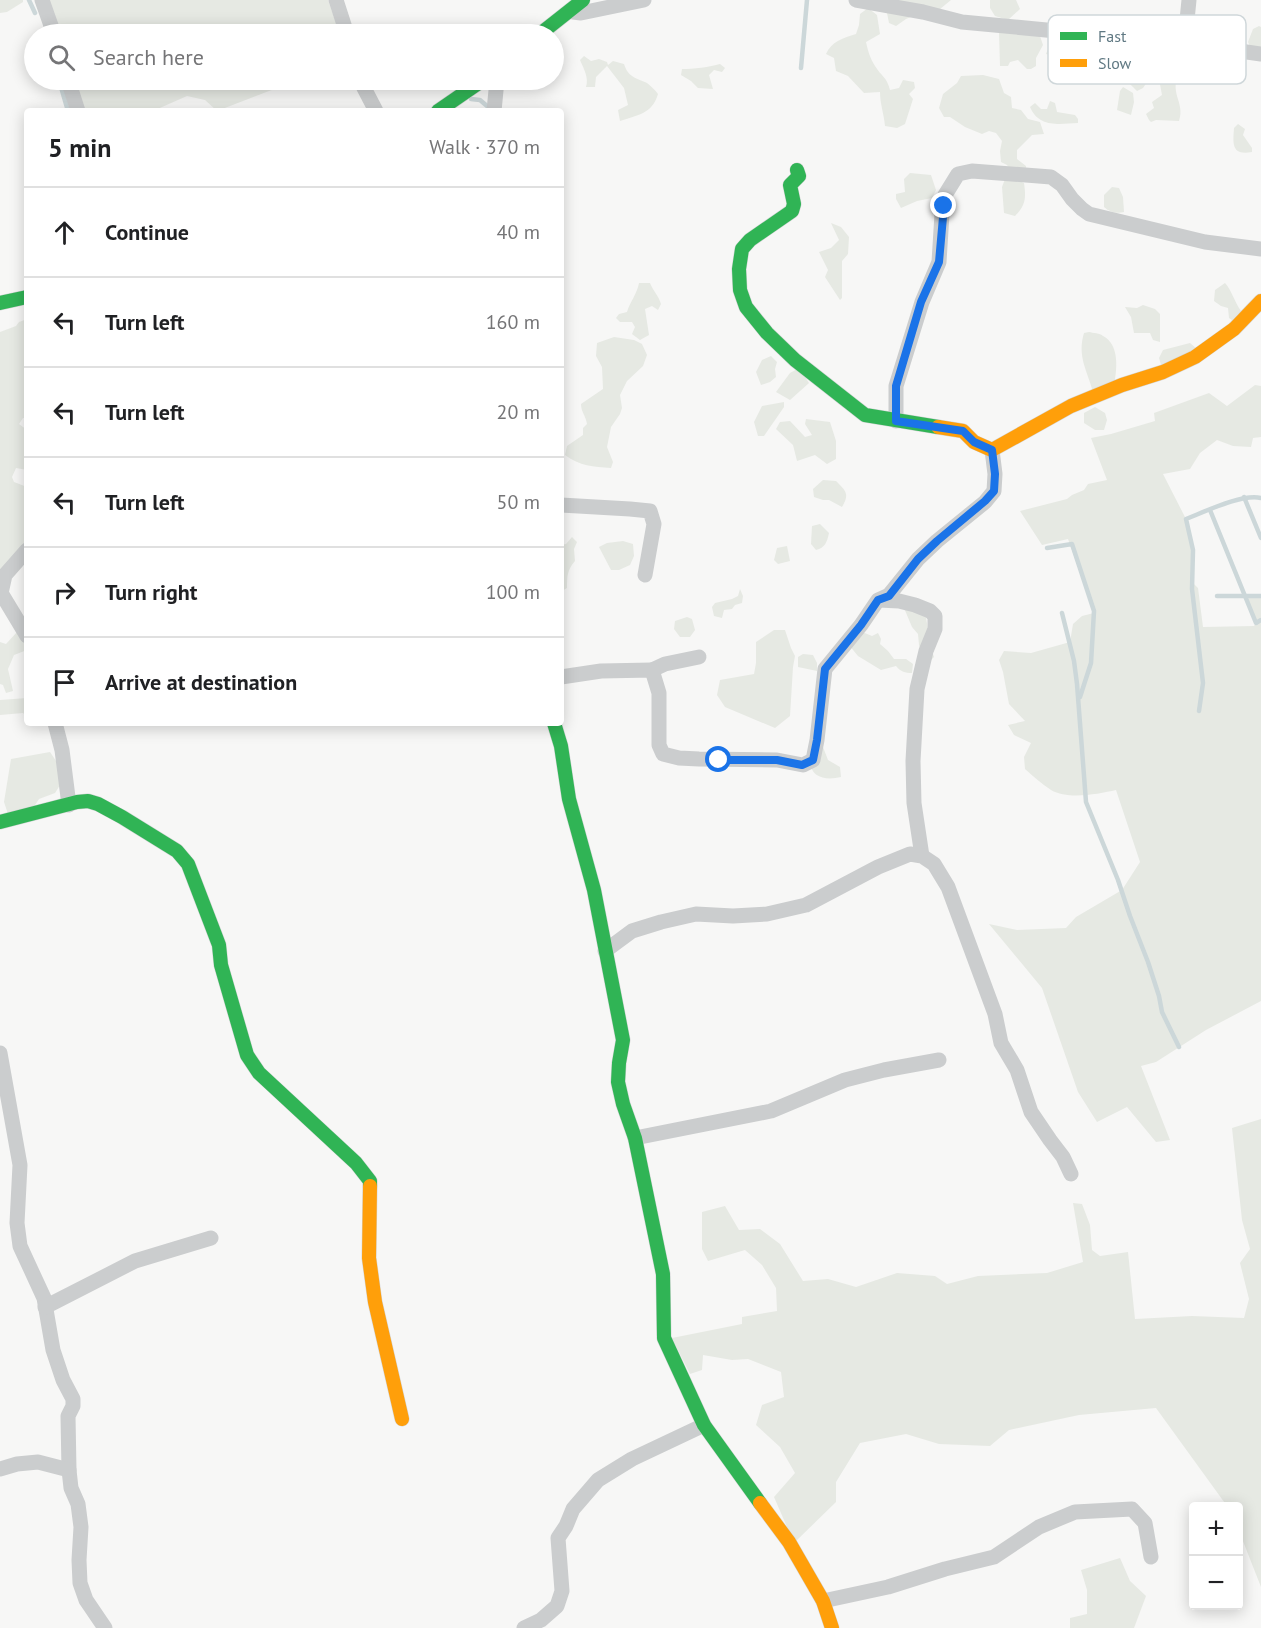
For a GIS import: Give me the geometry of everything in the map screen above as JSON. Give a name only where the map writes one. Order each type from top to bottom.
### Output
[{"type":"street","points":[[42,0],[50,24]]},
{"type":"street","points":[[336,0],[344,24]]},
{"type":"street","points":[[577,5],[573,12],[581,13],[644,0]]},
{"type":"street","points":[[856,0],[923,12],[962,22],[1048,30]]},
{"type":"street","points":[[1188,15],[1190,0]]},
{"type":"street","points":[[552,24],[577,5]]},
{"type":"street","points":[[1246,51],[1261,54]]},
{"type":"street","points":[[71,90],[77,108]]},
{"type":"street","points":[[365,90],[374,108]]},
{"type":"street","points":[[442,108],[468,90]]},
{"type":"street","points":[[494,108],[496,90]]},
{"type":"street","points":[[797,170],[798,176],[790,185],[794,204],[792,211],[750,240],[742,249],[739,269],[740,290],[746,307],[767,333],[795,360],[865,415],[963,431],[974,442],[992,450]]},
{"type":"street","points":[[896,421],[896,386],[921,302],[939,262],[945,195],[958,174],[972,171],[1051,177],[1062,185],[1072,200],[1089,214],[1205,242],[1261,249]]},
{"type":"street","points":[[0,303],[24,298]]},
{"type":"street","points":[[992,450],[1071,406],[1122,385],[1163,372],[1195,357],[1234,329],[1261,301]]},
{"type":"street","points":[[652,670],[659,693],[658,745],[663,754],[679,758],[765,760],[802,765],[813,760],[825,669],[878,600],[889,596],[918,559],[994,491],[995,474],[992,450]]},
{"type":"street","points":[[564,505],[650,511],[654,524],[645,575]]},
{"type":"street","points":[[24,553],[5,575],[1,593],[24,631]]},
{"type":"street","points":[[878,600],[899,601],[930,611],[935,616],[935,629],[926,651],[917,689],[913,761],[915,803],[922,856]]},
{"type":"street","points":[[564,677],[601,671],[652,670],[665,664],[699,657]]},
{"type":"street","points":[[56,726],[62,750],[69,805]]},
{"type":"street","points":[[555,726],[561,746],[569,799],[594,890],[622,1040],[618,1082],[635,1138],[663,1274],[664,1338],[704,1425],[789,1542],[823,1601],[832,1628]]},
{"type":"street","points":[[0,822],[88,801],[141,827],[177,851],[188,864],[219,945],[220,965],[247,1055],[259,1073],[356,1162],[370,1180],[369,1257],[375,1302],[402,1419]]},
{"type":"street","points":[[605,951],[632,931],[684,916],[768,914],[806,905],[878,867],[910,854],[922,856],[934,864],[948,887],[995,1014],[1000,1043],[1017,1070],[1031,1112],[1063,1157],[1071,1174]]},
{"type":"street","points":[[0,1053],[20,1165],[17,1223],[20,1246],[44,1298],[53,1350],[63,1380],[73,1399],[73,1406],[68,1416],[69,1470],[71,1488],[78,1504],[81,1527],[80,1583],[86,1600],[105,1628]]},
{"type":"street","points":[[635,1138],[771,1111],[845,1080],[939,1060]]},
{"type":"street","points":[[45,1307],[135,1262],[211,1238]]},
{"type":"street","points":[[524,1628],[541,1620],[557,1606],[562,1591],[558,1538],[573,1509],[598,1480],[633,1459],[704,1425]]},
{"type":"street","points":[[0,1469],[16,1464],[38,1462],[69,1470]]},
{"type":"street","points":[[823,1601],[888,1587],[994,1557],[1039,1527],[1075,1512],[1132,1509],[1145,1523],[1150,1557]]},
{"type":"shaded area","points":[[0,0],[23,0],[23,2],[7,12],[0,13]]},
{"type":"shaded area","points":[[48,0],[328,0],[336,24],[56,24]]},
{"type":"shaded area","points":[[888,0],[951,0],[940,9],[923,12],[896,26],[889,23]]},
{"type":"shaded area","points":[[990,0],[1016,0],[1020,9],[1008,20],[995,16],[990,8]]},
{"type":"shaded area","points":[[868,8],[877,15],[880,34],[866,42],[875,66],[886,79],[890,90],[899,88],[903,80],[914,82],[915,88],[909,94],[913,99],[905,124],[897,128],[885,126],[880,92],[864,93],[848,76],[836,71],[834,58],[826,54],[835,43],[856,34],[860,14]]},
{"type":"shaded area","points":[[1261,27],[1261,58],[1254,55],[1248,42],[1253,29]]},
{"type":"shaded area","points":[[999,32],[1039,33],[1043,45],[1036,58],[1036,66],[1027,69],[1018,60],[1010,62],[1008,66],[1000,66]]},
{"type":"shaded area","points":[[584,56],[591,61],[599,59],[607,62],[608,65],[613,61],[624,64],[630,74],[647,83],[658,94],[652,106],[644,113],[620,121],[618,110],[628,105],[624,88],[607,66],[596,77],[595,87],[586,87],[586,77],[580,60]]},
{"type":"shaded area","points":[[720,64],[725,68],[722,72],[714,70],[709,75],[713,89],[698,88],[681,75],[682,69]]},
{"type":"shaded area","points":[[983,75],[999,79],[1004,93],[1011,97],[1012,108],[1021,110],[1028,119],[1040,122],[1044,134],[1032,135],[1017,150],[1017,159],[1026,166],[1026,171],[1012,173],[1007,165],[1001,162],[1002,141],[996,133],[989,131],[982,134],[965,127],[950,117],[944,117],[939,108],[943,94],[957,83],[961,76]]},
{"type":"shaded area","points":[[1130,84],[1146,84],[1143,88],[1137,91]]},
{"type":"shaded area","points":[[1160,84],[1176,84],[1180,108],[1179,121],[1156,120],[1151,122],[1149,120],[1146,114],[1154,108],[1152,102],[1162,95]]},
{"type":"shaded area","points":[[1123,87],[1133,93],[1134,102],[1131,115],[1117,110],[1120,91]]},
{"type":"shaded area","points":[[78,90],[272,90],[225,108],[214,108],[205,100],[187,96],[160,108],[82,108]]},
{"type":"shaded area","points":[[1050,101],[1055,103],[1057,112],[1075,115],[1078,123],[1044,122],[1034,114],[1030,107],[1035,103],[1041,109],[1047,109]]},
{"type":"shaded area","points":[[1238,124],[1245,129],[1243,135],[1252,148],[1252,152],[1240,152],[1235,147],[1234,128]]},
{"type":"shaded area","points":[[910,173],[931,175],[936,190],[932,198],[901,208],[896,194],[905,192],[904,179]]},
{"type":"shaded area","points":[[1005,179],[1015,179],[1024,183],[1024,201],[1015,216],[1004,213],[1002,187]]},
{"type":"shaded area","points":[[1112,187],[1119,188],[1123,197],[1124,212],[1113,212],[1104,207],[1104,195]]},
{"type":"shaded area","points":[[831,223],[841,227],[849,237],[848,254],[842,261],[842,298],[840,300],[825,277],[828,270],[819,252],[831,248],[839,240]]},
{"type":"shaded area","points":[[639,283],[650,283],[661,304],[658,310],[652,306],[645,309],[649,335],[640,340],[632,334],[635,327],[632,322],[620,322],[616,318],[619,314],[627,312]]},
{"type":"shaded area","points":[[1225,283],[1241,311],[1232,320],[1229,318],[1228,308],[1214,301],[1215,290]]},
{"type":"shaded area","points":[[1143,305],[1155,309],[1160,314],[1160,342],[1153,340],[1150,333],[1134,333],[1131,317],[1125,307],[1137,308]]},
{"type":"shaded area","points":[[24,320],[24,418],[19,424],[24,428],[24,469],[16,468],[12,477],[14,482],[24,486],[24,547],[0,580],[0,332],[16,326]]},
{"type":"shaded area","points":[[1084,333],[1100,334],[1108,340],[1116,358],[1114,385],[1093,392],[1082,349]]},
{"type":"shaded area","points":[[614,337],[634,340],[642,344],[647,355],[643,366],[627,381],[620,395],[622,408],[611,427],[607,447],[613,462],[611,468],[581,464],[565,455],[567,446],[583,435],[583,428],[587,424],[581,404],[603,389],[602,367],[596,356],[597,343]]},
{"type":"shaded area","points":[[1190,343],[1198,350],[1162,368],[1159,358],[1163,350]]},
{"type":"shaded area","points":[[771,356],[777,362],[776,377],[761,385],[756,372],[762,360]]},
{"type":"shaded area","points":[[799,368],[809,383],[790,400],[776,392],[790,373]]},
{"type":"shaded area","points":[[1255,385],[1261,386],[1261,437],[1253,438],[1251,447],[1233,446],[1217,440],[1200,453],[1190,469],[1163,474],[1186,519],[1193,550],[1193,583],[1198,588],[1203,627],[1254,626],[1256,623],[1246,597],[1261,596],[1261,1001],[1206,1030],[1156,1062],[1141,1066],[1170,1140],[1156,1142],[1127,1107],[1097,1122],[1078,1092],[1042,988],[989,924],[1017,930],[1066,928],[1076,917],[1122,890],[1140,862],[1116,790],[1066,795],[1051,790],[1025,769],[1024,757],[1031,743],[1014,735],[1008,725],[1025,721],[1009,704],[999,660],[1004,651],[1031,653],[1070,642],[1073,624],[1082,616],[1094,613],[1068,539],[1042,545],[1020,511],[1067,499],[1084,490],[1088,484],[1107,480],[1091,438],[1155,421],[1154,413],[1209,393],[1227,406]]},
{"type":"shaded area","points":[[784,402],[784,407],[764,436],[758,436],[754,422],[762,406]]},
{"type":"shaded area","points":[[1095,407],[1105,413],[1107,420],[1104,430],[1095,430],[1084,423],[1084,413]]},
{"type":"shaded area","points":[[806,419],[830,422],[836,441],[836,459],[827,464],[815,455],[797,461],[793,445],[776,429],[780,422],[790,421],[805,437],[812,435],[805,424]]},
{"type":"shaded area","points":[[823,480],[836,481],[844,490],[846,499],[842,507],[829,500],[814,497],[813,489]]},
{"type":"shaded area","points":[[820,524],[829,533],[822,548],[816,550],[811,544],[812,526]]},
{"type":"shaded area","points":[[572,537],[577,542],[574,549],[575,561],[570,567],[567,588],[564,590],[564,544]]},
{"type":"shaded area","points":[[623,541],[633,544],[634,556],[630,565],[619,570],[611,570],[599,547],[607,543]]},
{"type":"shaded area","points":[[787,546],[790,561],[778,564],[774,560],[777,548]]},
{"type":"shaded area","points":[[740,589],[743,596],[742,603],[735,605],[732,609],[724,610],[722,618],[714,616],[712,607],[715,603],[738,596]]},
{"type":"shaded area","points":[[924,605],[934,657],[931,660],[923,658],[918,634],[912,627],[904,608]]},
{"type":"shaded area","points":[[687,617],[692,619],[695,630],[690,637],[680,637],[674,629],[675,621]]},
{"type":"shaded area","points":[[774,630],[785,630],[795,656],[790,716],[775,728],[725,707],[717,695],[720,680],[754,674],[756,642]]},
{"type":"shaded area","points":[[18,631],[24,637],[24,651],[14,655],[8,669],[13,691],[6,693],[3,685],[0,684],[0,642],[6,644]]},
{"type":"shaded area","points":[[860,631],[872,636],[878,633],[881,639],[880,644],[894,659],[906,659],[913,664],[912,673],[903,672],[896,666],[881,670],[858,656],[849,645]]},
{"type":"shaded area","points":[[803,654],[813,655],[817,663],[817,671],[798,667],[798,657]]},
{"type":"shaded area","points":[[24,698],[24,714],[0,715],[0,700]]},
{"type":"shaded area","points":[[814,741],[823,747],[828,760],[840,767],[841,777],[823,778],[814,773],[810,763],[810,754]]},
{"type":"shaded area","points":[[50,752],[60,767],[62,782],[55,793],[39,799],[29,814],[10,820],[4,802],[11,759]]},
{"type":"shaded area","points":[[1261,1119],[1261,1587],[1243,1541],[1243,1502],[1224,1502],[1156,1408],[1079,1415],[1009,1430],[990,1446],[939,1444],[906,1434],[860,1443],[836,1482],[836,1502],[794,1543],[774,1497],[795,1473],[780,1447],[756,1425],[762,1405],[784,1397],[781,1372],[748,1359],[732,1360],[703,1355],[702,1370],[690,1374],[672,1338],[742,1324],[742,1317],[777,1311],[776,1288],[762,1265],[745,1250],[708,1261],[702,1249],[702,1212],[725,1206],[739,1230],[760,1229],[780,1244],[803,1281],[828,1279],[856,1287],[897,1273],[935,1276],[947,1284],[978,1276],[1047,1273],[1083,1262],[1073,1203],[1082,1204],[1090,1225],[1092,1250],[1100,1256],[1128,1252],[1135,1319],[1192,1316],[1244,1318],[1249,1299],[1240,1263],[1250,1249],[1242,1220],[1232,1128]]},
{"type":"shaded area","points":[[1120,1558],[1130,1581],[1146,1596],[1134,1628],[1070,1628],[1070,1618],[1087,1614],[1087,1590],[1081,1570]]},
{"type":"waterway","points":[[29,0],[35,13]]},
{"type":"waterway","points":[[801,68],[807,0]]},
{"type":"waterway","points":[[62,90],[67,108]]},
{"type":"waterway","points":[[471,99],[480,100],[487,106]]},
{"type":"waterway","points":[[1244,497],[1261,538]]},
{"type":"waterway","points":[[1199,711],[1203,683],[1192,589],[1193,550],[1186,519],[1244,498],[1261,498]]},
{"type":"waterway","points":[[1210,510],[1256,623],[1261,620]]},
{"type":"waterway","points":[[1047,548],[1072,544],[1094,611],[1091,663],[1080,697]]},
{"type":"waterway","points":[[1217,596],[1261,596]]},
{"type":"waterway","points":[[1062,613],[1074,661],[1077,684],[1086,802],[1148,962],[1162,1012],[1179,1047]]},
{"type":"traffic: fast","points":[[553,24],[583,0]]},
{"type":"traffic: fast","points":[[442,108],[468,90]]},
{"type":"traffic: fast","points":[[797,170],[799,176],[790,185],[794,204],[792,211],[750,240],[742,249],[739,269],[740,290],[746,307],[767,333],[795,360],[865,415],[938,427]]},
{"type":"traffic: fast","points":[[0,303],[24,298]]},
{"type":"traffic: fast","points":[[555,726],[561,746],[569,799],[594,890],[623,1040],[618,1082],[635,1138],[663,1274],[664,1338],[704,1425],[760,1503]]},
{"type":"traffic: fast","points":[[0,822],[88,801],[122,817],[177,851],[188,864],[219,945],[221,965],[247,1055],[259,1073],[356,1163],[370,1181],[370,1186]]},
{"type":"traffic: slow","points":[[938,427],[963,431],[974,442],[992,450],[1071,406],[1122,385],[1163,372],[1195,357],[1234,329],[1261,301]]},
{"type":"traffic: slow","points":[[370,1186],[369,1258],[375,1302],[402,1419]]},
{"type":"traffic: slow","points":[[760,1503],[789,1542],[823,1601],[832,1628]]},
{"type":"route","points":[[719,760],[777,760],[802,765],[813,760],[825,669],[878,600],[889,596],[918,559],[994,491],[995,474],[992,450],[974,442],[963,431],[896,421],[896,386],[921,302],[939,262],[944,206]]}]
